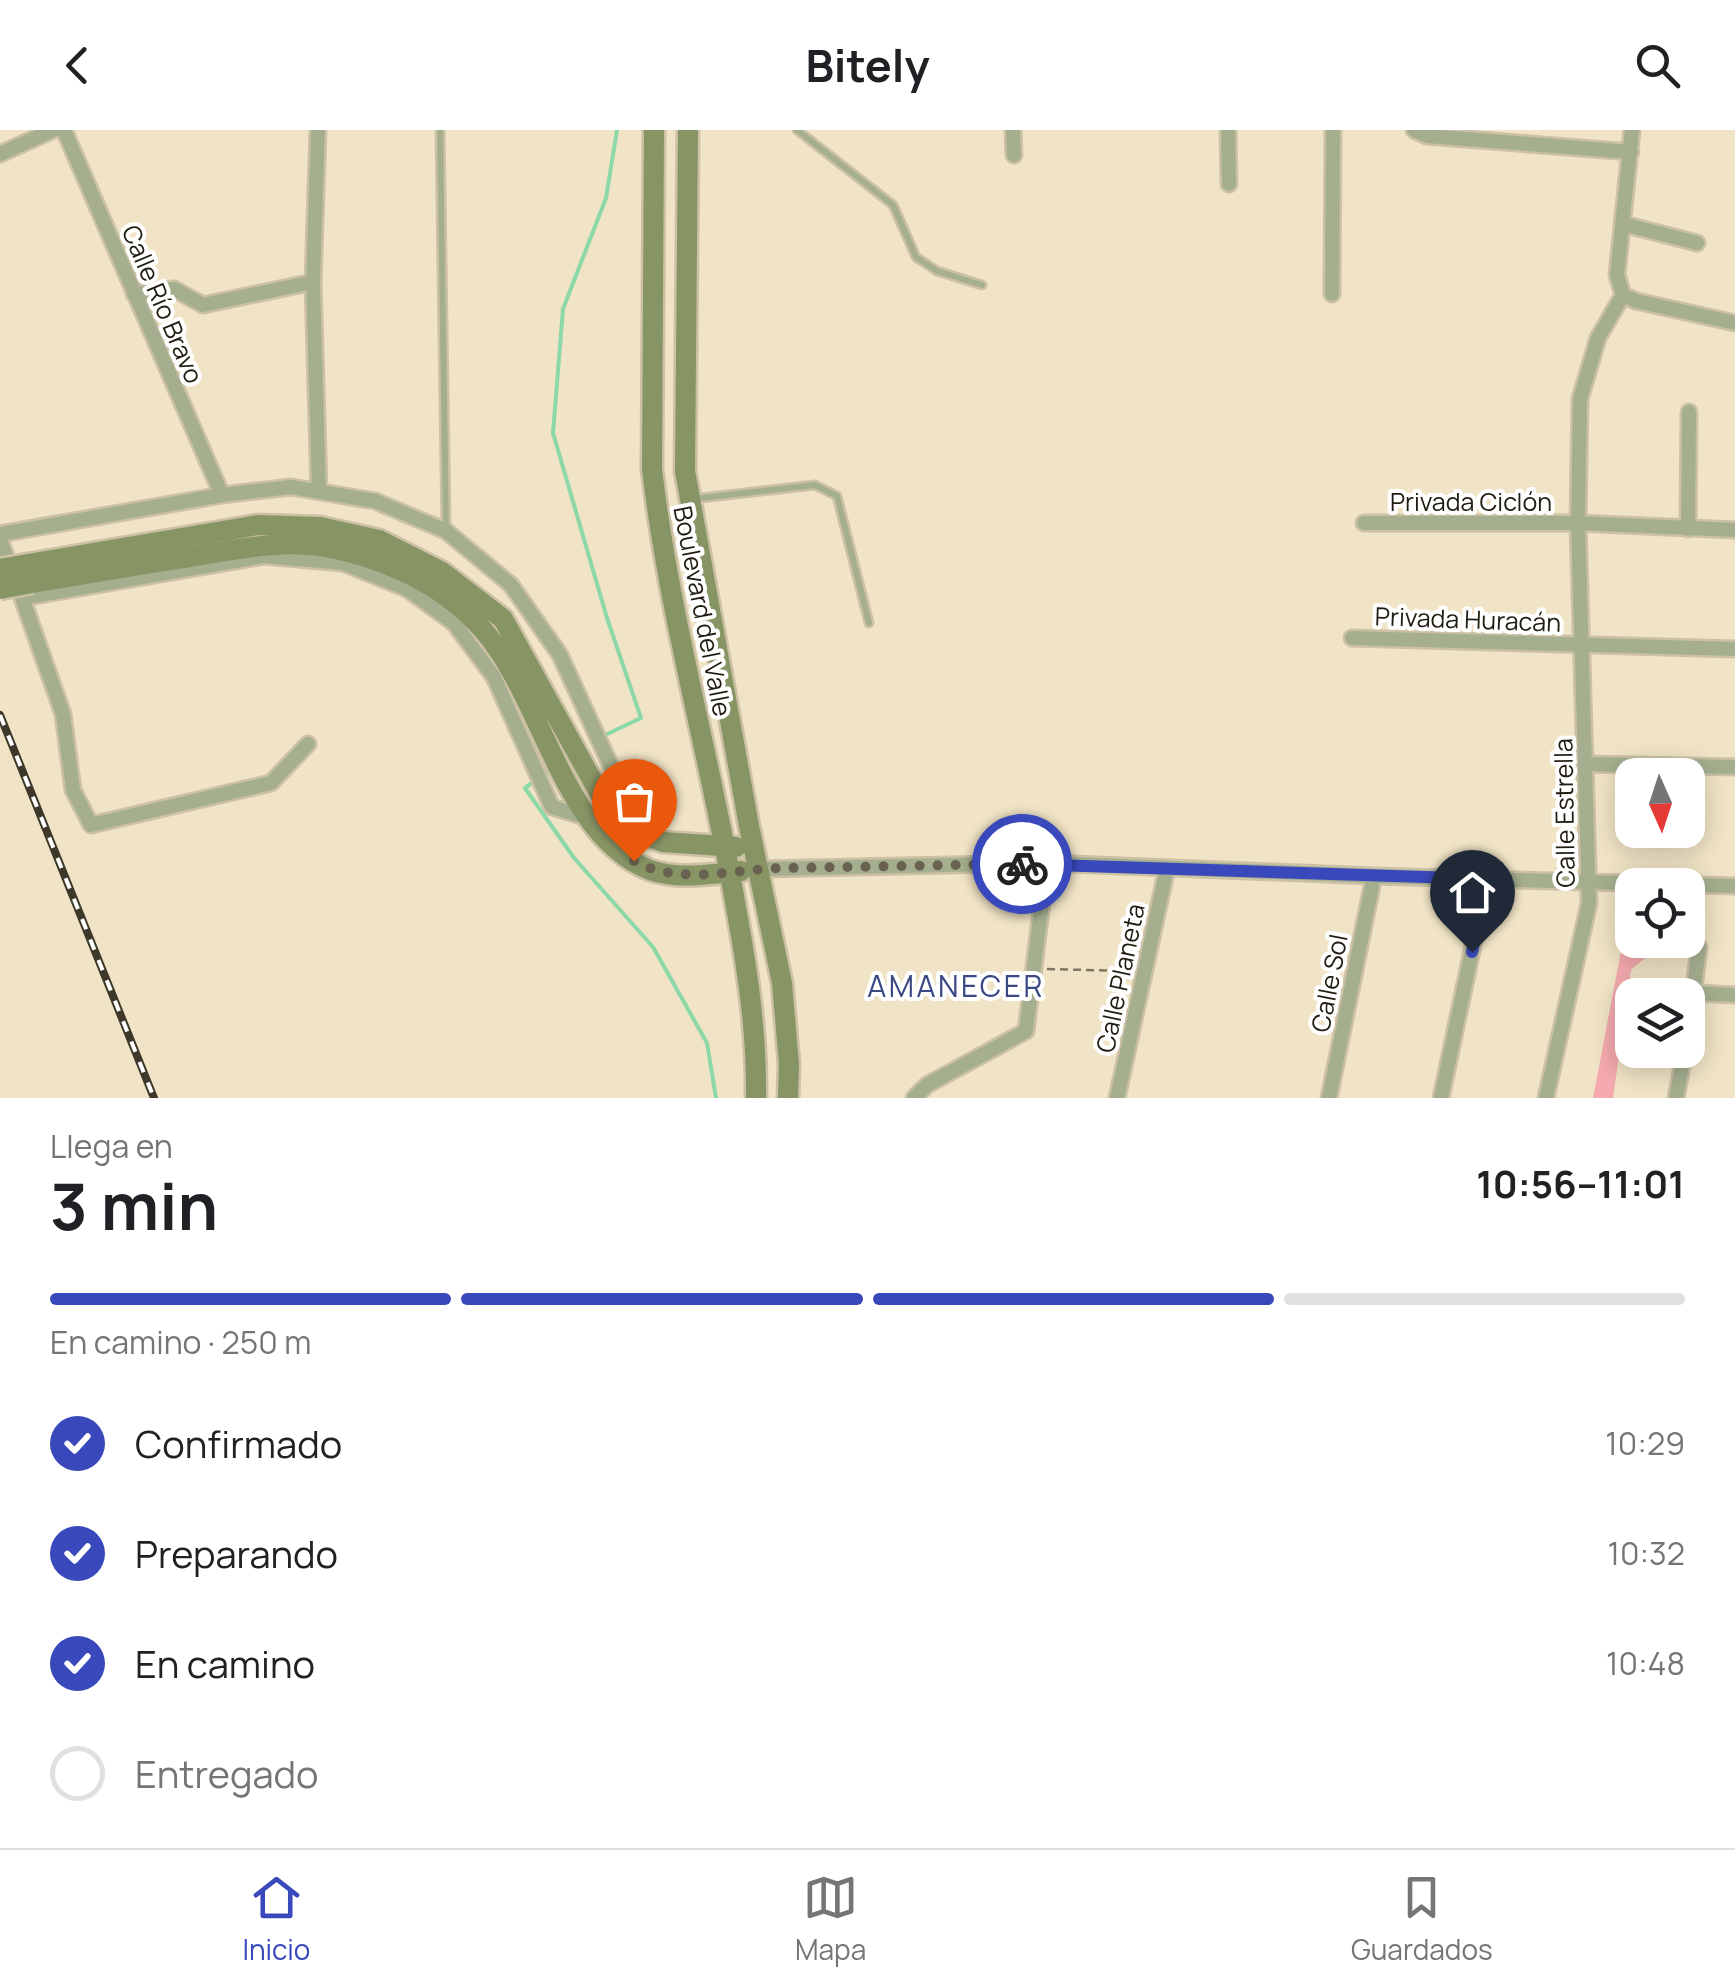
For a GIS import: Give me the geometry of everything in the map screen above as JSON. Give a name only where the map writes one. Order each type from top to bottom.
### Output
[{"type":"street","points":[[0,154],[53,130]]},
{"type":"street","name":"Calle Río Bravo","points":[[64,130],[222,495]]},
{"type":"street","points":[[318,130],[313,282],[320,492]]},
{"type":"street","name":"Boulevard del Valle","points":[[654,130],[652,469],[658,522],[726,848],[750,984],[756,1098]]},
{"type":"street","name":"Boulevard del Valle","points":[[688,130],[685,470],[782,983],[788,1098]]},
{"type":"street","points":[[1013,130],[1014,155]]},
{"type":"street","points":[[1228,130],[1229,184]]},
{"type":"street","points":[[1332,130],[1332,294]]},
{"type":"street","points":[[1414,130],[1427,136],[1631,152]]},
{"type":"street","points":[[1632,130],[1617,275],[1622,295],[1735,322]]},
{"type":"street","points":[[1623,224],[1697,243]]},
{"type":"street","points":[[134,294],[174,288],[202,304],[313,282]]},
{"type":"street","name":"Calle Estrella","points":[[1546,1098],[1589,903],[1578,523],[1580,399],[1598,338],[1622,295]]},
{"type":"street","points":[[1688,529],[1689,412]]},
{"type":"street","points":[[308,744],[271,782],[91,825],[73,790],[62,714],[27,582],[0,537],[222,495],[291,487],[375,501],[446,530],[512,585],[560,655],[614,773],[607,808]]},
{"type":"street","name":"Privada Ciclón","points":[[1364,524],[1578,523],[1735,530]]},
{"type":"street","points":[[0,589],[258,526],[320,528],[379,540],[442,572],[504,619],[607,808],[636,831],[663,842],[726,848],[753,845]]},
{"type":"street","points":[[0,569],[27,582],[248,547],[321,546],[372,558],[437,587],[485,632],[525,696],[586,816],[615,850],[652,871],[702,876],[758,869],[1047,863],[1735,886]]},
{"type":"street","name":"Privada Huracán","points":[[1352,638],[1735,649]]},
{"type":"street","points":[[1586,764],[1735,768]]},
{"type":"street","points":[[914,1098],[927,1085],[1026,1032],[1047,863]]},
{"type":"street","name":"Calle Planeta","points":[[1117,1098],[1167,868]]},
{"type":"street","name":"Calle Sol","points":[[1329,1098],[1374,876]]},
{"type":"street","points":[[1441,1098],[1487,879]]},
{"type":"street","points":[[1705,993],[1735,995]]},
{"type":"street","points":[[1676,1098],[1682,1068]]},
{"type":"lane","points":[[440,130],[446,530]]},
{"type":"lane","points":[[798,130],[893,205],[916,257],[937,271],[982,284]]},
{"type":"lane","points":[[690,500],[815,485],[837,496],[869,622]]},
{"type":"path","points":[[1035,968],[1146,972]]},
{"type":"shaded area","points":[[1620,958],[1645,958],[1631,970],[1630,978],[1616,978]]},
{"type":"shaded area","points":[[1615,982],[1617,1068],[1613,1098],[1593,1098]]},
{"type":"waterway","points":[[603,736],[641,718],[553,433],[563,309],[606,198],[617,130]]},
{"type":"waterway","points":[[553,768],[525,788],[574,858],[653,947],[707,1043],[716,1098]]},
{"type":"railway","points":[[0,715],[154,1098]]},
{"type":"way so far","points":[[634,861],[652,871],[702,876],[758,869],[1022,864]]},
{"type":"district","name":"AMANECER","points":[[956,985]]},
{"type":"route","points":[[1022,864],[1487,879],[1472,952]]}]
